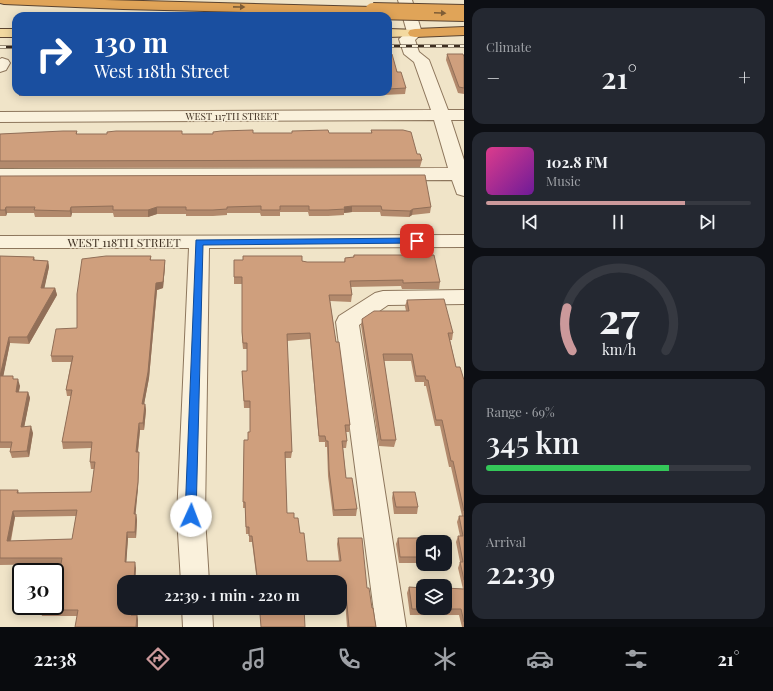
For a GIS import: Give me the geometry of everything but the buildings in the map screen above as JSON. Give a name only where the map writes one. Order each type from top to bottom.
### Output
[{"type":"highway","points":[[4,0],[464,13]]},
{"type":"highway","points":[[415,33],[464,31]]},
{"type":"main road","points":[[0,33],[12,33]]},
{"type":"main road","points":[[392,33],[415,33]]},
{"type":"street","points":[[0,175],[462,182],[441,115],[421,60],[412,54],[407,39],[415,33],[405,0]]},
{"type":"street","name":"WEST 117TH STREET","points":[[0,117],[464,115]]},
{"type":"street","name":"WEST 118TH STREET","points":[[0,242],[464,241]]},
{"type":"street","points":[[195,575],[191,516],[199,242]]},
{"type":"street","points":[[391,627],[347,322],[383,298],[464,296]]},
{"type":"street","points":[[197,615],[198,627]]},
{"type":"railway","points":[[392,46],[464,46]]},
{"type":"railway","points":[[0,47],[12,47]]},
{"type":"route","points":[[191,516],[199,242],[417,241]]}]
